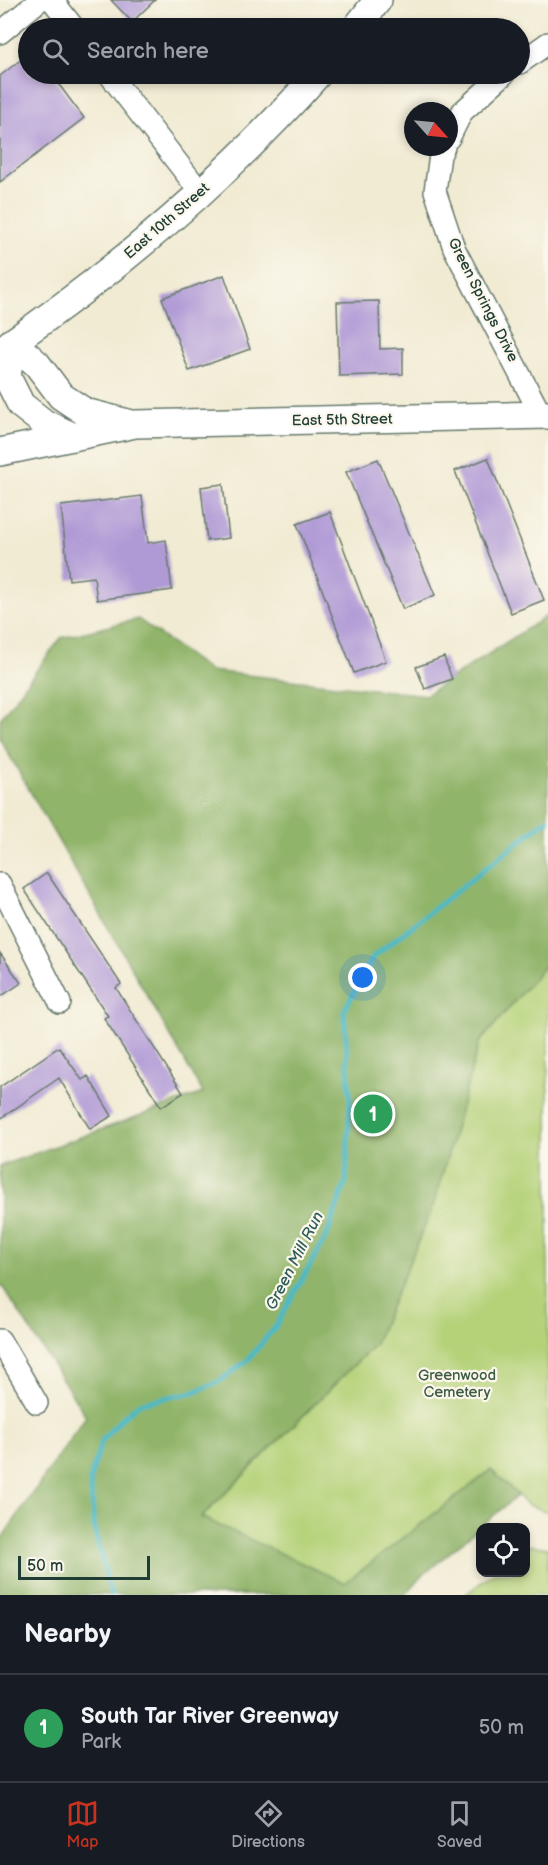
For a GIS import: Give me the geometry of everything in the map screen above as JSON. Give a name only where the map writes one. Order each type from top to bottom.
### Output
[{"type":"main road","points":[[364,18],[378,0]]},
{"type":"main road","name":"East 10th Street","points":[[6,347],[104,275],[201,193],[275,122],[309,84]]},
{"type":"main road","points":[[6,347],[6,377],[21,405],[44,423],[74,437]]},
{"type":"main road","name":"East 5th Street","points":[[6,347],[37,364],[61,396],[85,412],[135,424]]},
{"type":"main road","name":"East 5th Street","points":[[0,452],[135,424],[545,415]]},
{"type":"street","points":[[18,18],[40,0]]},
{"type":"street","points":[[52,0],[66,18]]},
{"type":"street","points":[[0,33],[18,18]]},
{"type":"street","points":[[530,55],[548,43]]},
{"type":"street","points":[[117,84],[201,193]]},
{"type":"street","points":[[458,120],[462,112],[493,84]]},
{"type":"street","name":"Green Springs Drive","points":[[440,156],[435,190],[454,248],[545,415]]},
{"type":"street","points":[[0,884],[60,1003]]},
{"type":"street","points":[[0,1340],[38,1403]]},
{"type":"green space","points":[[548,615],[548,962],[479,1043],[434,1204],[374,1345],[201,1517],[345,1583],[491,1470],[518,1495],[485,1523],[476,1523],[476,1530],[423,1575],[405,1595],[0,1595],[0,1541],[86,1416],[0,1283],[0,1166],[203,1093],[0,739],[0,719],[61,638],[138,619],[210,671],[426,695]]},
{"type":"green space","name":"Greenwood Cemetery","points":[[548,962],[548,1512],[528,1505],[491,1470],[345,1583],[201,1518],[374,1345],[434,1204],[479,1043]]},
{"type":"green space","points":[[530,1545],[548,1548],[548,1595],[465,1595],[488,1577],[530,1577]]},
{"type":"building","points":[[111,0],[155,0],[136,18],[128,18]]},
{"type":"building","points":[[18,62],[18,84],[58,84],[84,118],[0,182],[0,76]]},
{"type":"building","points":[[224,275],[250,349],[189,371],[162,298]]},
{"type":"building","points":[[379,301],[380,349],[403,348],[403,374],[339,376],[337,302]]},
{"type":"building","points":[[488,458],[544,600],[511,613],[455,471]]},
{"type":"building","points":[[378,459],[435,595],[403,609],[346,472]]},
{"type":"building","points":[[223,484],[229,538],[207,541],[201,487]]},
{"type":"building","points":[[142,496],[148,543],[166,540],[172,590],[97,600],[94,577],[69,580],[61,506]]},
{"type":"building","points":[[330,512],[386,661],[354,673],[297,524]]},
{"type":"building","points":[[444,657],[452,679],[425,689],[416,667]]},
{"type":"building","points":[[47,873],[121,984],[116,988],[183,1093],[161,1107],[104,1018],[108,1016],[24,889]]},
{"type":"building","points":[[0,953],[21,983],[0,997]]},
{"type":"building","points":[[59,1047],[82,1080],[88,1076],[112,1116],[90,1129],[59,1078],[0,1119],[0,1087]]},
{"type":"waterway","name":"Green Mill Run","points":[[111,1595],[94,1528],[90,1479],[102,1440],[122,1418],[140,1403],[194,1392],[220,1381],[247,1361],[276,1326],[327,1235],[346,1182],[350,1098],[344,1011],[373,957],[548,819]]},
{"type":"place","name":"South Tar River Greenway","points":[[373,1114]]}]
